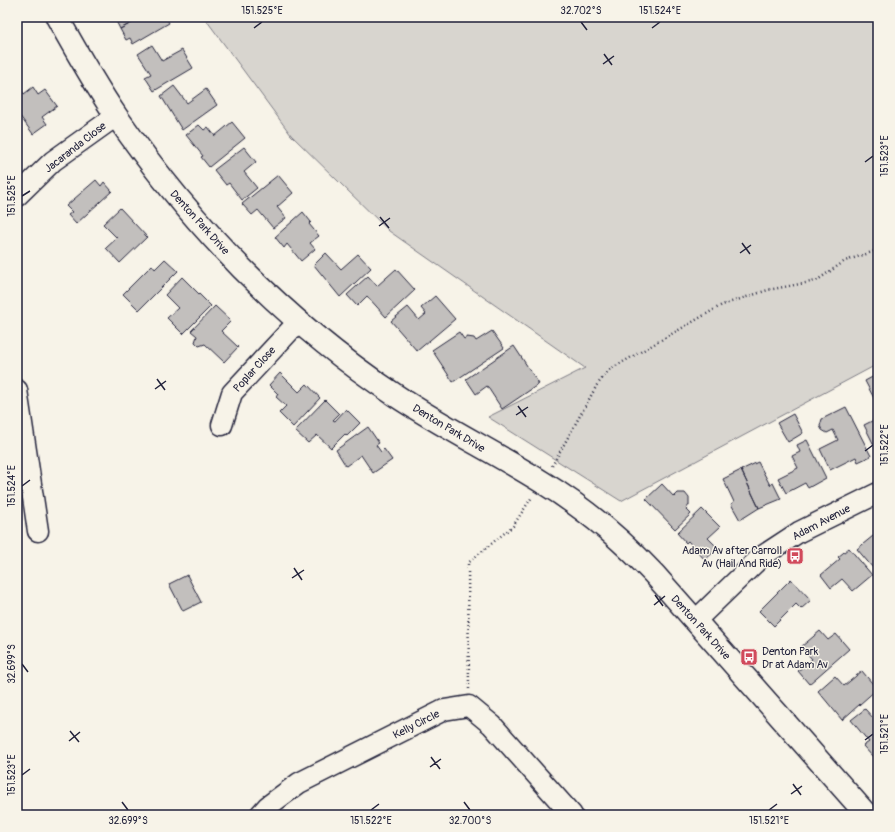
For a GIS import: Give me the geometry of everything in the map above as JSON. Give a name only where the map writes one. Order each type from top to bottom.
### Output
[{"type":"main road","name":"Denton Park Drive","points":[[57,17],[116,116],[152,166],[214,239],[263,289],[299,321],[354,365],[395,395],[464,438],[542,482],[576,504],[640,559],[696,620],[867,815]]},
{"type":"street","name":"Jacaranda Close","points":[[17,196],[53,161],[116,116]]},
{"type":"street","name":"Poplar Close","points":[[222,425],[232,393],[299,321]]},
{"type":"street","points":[[17,390],[38,531]]},
{"type":"street","name":"Adam Avenue","points":[[696,620],[761,557],[799,532],[878,493]]},
{"type":"street","points":[[469,706],[492,725],[572,815]]},
{"type":"street","name":"Kelly Circle","points":[[260,815],[268,806],[299,783],[444,710],[469,706]]},
{"type":"path","points":[[552,467],[597,385],[609,370],[722,305],[768,290],[816,281],[845,261],[878,250]]},
{"type":"path","points":[[469,706],[468,563],[513,526],[532,496]]},
{"type":"shaded area","points":[[204,17],[878,17],[878,364],[621,501],[488,417],[585,368],[389,231],[291,135]]},
{"type":"building","points":[[114,17],[143,17],[120,29]]},
{"type":"building","points":[[143,17],[166,17],[169,23],[133,44],[130,38],[126,40],[120,29]]},
{"type":"building","points":[[152,45],[162,61],[182,50],[193,68],[154,91],[145,77],[151,74],[138,54]]},
{"type":"building","points":[[17,84],[24,94],[33,87],[38,95],[45,90],[57,106],[42,117],[47,124],[33,134],[17,112]]},
{"type":"building","points":[[174,86],[187,103],[206,89],[217,105],[182,130],[161,96]]},
{"type":"building","points":[[232,122],[245,138],[209,167],[201,157],[203,156],[186,135],[199,125],[204,130],[208,127],[215,136]]},
{"type":"building","points":[[244,147],[256,162],[244,172],[257,188],[242,200],[229,183],[226,185],[214,170]]},
{"type":"building","points":[[278,175],[293,193],[277,207],[286,218],[273,228],[258,210],[252,215],[242,204]]},
{"type":"building","points":[[96,180],[101,186],[104,182],[112,191],[76,224],[68,215],[72,212],[66,206]]},
{"type":"building","points":[[120,208],[147,237],[120,263],[106,248],[117,238],[103,224]]},
{"type":"building","points":[[303,212],[311,222],[309,224],[319,236],[310,243],[315,249],[301,261],[287,244],[284,248],[275,237]]},
{"type":"building","points":[[326,253],[341,269],[358,254],[371,268],[340,297],[314,265]]},
{"type":"building","points":[[165,259],[178,271],[139,310],[123,294],[152,265],[155,269]]},
{"type":"building","points":[[396,269],[415,290],[386,317],[367,296],[357,306],[347,295],[368,276],[377,286]]},
{"type":"building","points":[[182,277],[211,306],[183,334],[167,318],[178,308],[165,295]]},
{"type":"building","points":[[435,296],[455,319],[417,351],[391,321],[408,307],[419,320],[426,314],[421,308]]},
{"type":"building","points":[[215,306],[231,321],[221,331],[238,347],[224,362],[205,344],[199,346],[195,342],[197,336],[191,331]]},
{"type":"building","points":[[492,331],[504,348],[453,382],[432,350],[459,332],[464,339],[467,337],[474,338],[476,341]]},
{"type":"building","points":[[514,346],[539,384],[502,409],[487,386],[476,394],[466,379]]},
{"type":"building","points":[[280,373],[299,392],[307,384],[320,398],[293,427],[279,413],[286,406],[276,397],[278,394],[269,385]]},
{"type":"building","points":[[878,374],[878,406],[865,381]]},
{"type":"building","points":[[325,400],[339,414],[333,420],[335,421],[346,409],[360,423],[347,436],[345,434],[331,448],[317,435],[308,443],[295,431]]},
{"type":"building","points":[[846,407],[871,456],[858,462],[856,457],[830,470],[820,449],[838,440],[833,430],[827,433],[822,430],[820,426],[822,419]]},
{"type":"building","points":[[793,414],[803,433],[788,442],[777,423]]},
{"type":"building","points":[[878,418],[878,453],[864,425]]},
{"type":"building","points":[[368,427],[379,443],[376,445],[381,452],[384,449],[392,460],[373,473],[361,455],[346,466],[336,450]]},
{"type":"building","points":[[807,440],[826,478],[808,488],[805,483],[786,493],[778,478],[798,468],[792,456],[800,452],[797,445]]},
{"type":"building","points":[[758,462],[770,485],[773,483],[781,499],[759,508],[741,470]]},
{"type":"building","points":[[741,470],[759,508],[740,520],[731,504],[734,502],[723,479]]},
{"type":"building","points":[[662,484],[674,497],[678,493],[685,493],[689,498],[689,505],[686,509],[691,514],[675,529],[646,499]]},
{"type":"building","points":[[702,509],[720,527],[708,538],[718,548],[705,560],[688,541],[686,543],[677,533]]},
{"type":"building","points":[[873,536],[876,539],[878,537],[878,574],[857,549]]},
{"type":"building","points":[[849,548],[872,575],[853,591],[842,579],[831,588],[821,575],[840,559],[838,557]]},
{"type":"building","points":[[187,575],[201,602],[183,611],[169,584]]},
{"type":"building","points":[[791,579],[811,600],[801,609],[796,604],[774,626],[759,611]]},
{"type":"building","points":[[820,631],[828,640],[836,634],[849,649],[809,684],[798,671],[812,659],[801,647]]},
{"type":"building","points":[[862,671],[877,689],[842,720],[818,691],[835,676],[844,686]]},
{"type":"building","points":[[865,709],[874,719],[878,716],[878,752],[873,757],[863,746],[869,742],[851,720]]},
{"type":"place","name":"Adam Av after Carroll Av (Hail And Ride)","points":[[795,556]]},
{"type":"place","name":"Denton Park Dr at Adam Av","points":[[749,657]]}]
